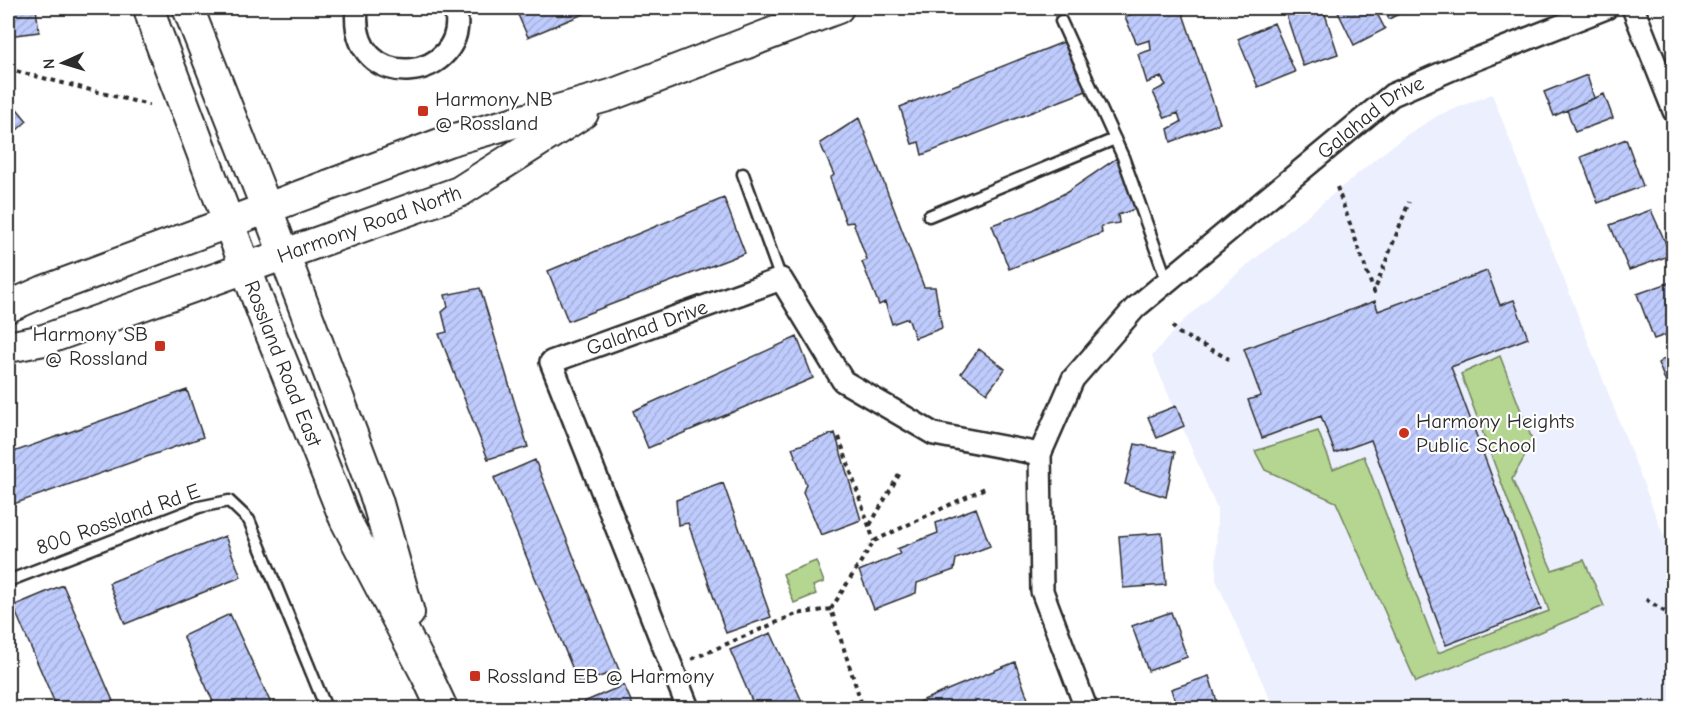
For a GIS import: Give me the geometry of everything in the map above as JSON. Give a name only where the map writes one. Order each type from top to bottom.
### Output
[{"type":"main road","name":"Rossland Road East","points":[[149,8],[246,269],[345,519],[428,676],[442,708]]},
{"type":"main road","points":[[188,8],[267,209],[376,500],[428,676]]},
{"type":"main road","name":"Harmony Road North","points":[[8,307],[44,291],[448,141],[611,95],[826,10]]},
{"type":"main road","name":"Harmony Road North","points":[[8,347],[44,340],[459,192],[611,95]]},
{"type":"street","points":[[357,8],[355,23],[359,39],[367,53],[380,64],[394,70],[411,71],[426,67],[440,58],[451,44],[457,27],[455,8]]},
{"type":"street","name":"Galahad Drive","points":[[1086,708],[1042,591],[1040,454],[1073,380],[1135,308],[1392,95],[1461,64],[1606,8]]},
{"type":"street","points":[[1633,8],[1674,111]]},
{"type":"street","points":[[781,279],[843,381],[934,434],[1040,454]]},
{"type":"street","name":"Galahad Drive","points":[[688,708],[551,362],[781,279]]},
{"type":"lane","points":[[1061,21],[1115,139],[1167,281]]},
{"type":"lane","points":[[929,216],[1115,139]]},
{"type":"lane","points":[[743,174],[781,279]]},
{"type":"lane","name":"800 Rossland Rd E","points":[[8,582],[199,507],[229,501],[249,520],[326,708]]},
{"type":"path","points":[[8,69],[149,105]]},
{"type":"path","points":[[1337,187],[1374,292],[1409,202]]},
{"type":"path","points":[[1172,326],[1179,333],[1229,358]]},
{"type":"path","points":[[839,437],[874,541]]},
{"type":"path","points":[[869,526],[900,472]]},
{"type":"path","points":[[672,667],[796,614],[831,609],[874,541],[985,488]]},
{"type":"path","points":[[1646,599],[1674,618]]},
{"type":"path","points":[[831,609],[863,708]]},
{"type":"shaded area","name":"Harmony Heights Public School","points":[[1492,94],[1673,560],[1673,708],[1274,708],[1216,580],[1217,509],[1152,356],[1182,322],[1215,292],[1379,156],[1408,134],[1439,115]]},
{"type":"green space","points":[[1500,356],[1533,442],[1512,479],[1552,570],[1584,560],[1604,606],[1416,682],[1336,502],[1265,470],[1255,451],[1318,431],[1333,469],[1364,456],[1438,653],[1549,611],[1461,374]]},
{"type":"green space","points":[[816,561],[824,582],[813,586],[816,594],[794,603],[783,574]]},
{"type":"building","points":[[8,8],[36,8],[39,32],[8,36]]},
{"type":"building","points":[[515,8],[586,8],[588,12],[528,37]]},
{"type":"building","points":[[1135,8],[1181,8],[1220,123],[1171,142],[1168,129],[1181,122],[1178,113],[1165,118],[1153,92],[1166,85],[1161,77],[1147,83],[1138,54],[1151,50],[1150,40],[1137,44],[1125,17],[1135,13]]},
{"type":"building","points":[[1284,8],[1323,8],[1338,54],[1303,66]]},
{"type":"building","points":[[1336,8],[1374,8],[1385,29],[1354,45]]},
{"type":"building","points":[[1384,8],[1411,8],[1389,19]]},
{"type":"building","points":[[1274,23],[1295,72],[1258,87],[1238,39]]},
{"type":"building","points":[[1066,41],[1086,91],[922,155],[919,142],[912,144],[900,107]]},
{"type":"building","points":[[1587,75],[1594,98],[1554,116],[1544,92]]},
{"type":"building","points":[[1604,94],[1613,118],[1575,132],[1567,110]]},
{"type":"building","points":[[8,98],[27,121],[8,138]]},
{"type":"building","points":[[859,118],[924,287],[935,287],[942,328],[915,338],[908,318],[892,324],[885,302],[879,305],[862,262],[867,260],[853,222],[846,223],[830,178],[834,175],[820,143]]},
{"type":"building","points":[[1626,139],[1643,186],[1598,203],[1581,157]]},
{"type":"building","points":[[1117,158],[1135,209],[1118,215],[1119,223],[1101,226],[1102,233],[1009,269],[992,225],[1033,210],[1067,192]]},
{"type":"building","points":[[724,198],[745,253],[568,321],[548,271]]},
{"type":"building","points":[[1651,210],[1671,255],[1629,270],[1610,225]]},
{"type":"building","points":[[1487,271],[1500,305],[1514,300],[1528,338],[1451,367],[1541,609],[1446,645],[1371,440],[1335,453],[1321,416],[1262,438],[1248,400],[1261,396],[1244,349],[1375,301],[1378,311]]},
{"type":"building","points":[[1674,281],[1674,332],[1654,339],[1637,294]]},
{"type":"building","points":[[480,288],[528,447],[488,459],[439,334],[447,332],[442,312],[448,307],[445,295]]},
{"type":"building","points":[[797,337],[813,378],[648,448],[633,411]]},
{"type":"building","points":[[979,349],[1005,369],[987,393],[961,373]]},
{"type":"building","points":[[1673,353],[1674,385],[1667,385],[1658,363]]},
{"type":"building","points":[[187,390],[203,437],[8,506],[8,454]]},
{"type":"building","points":[[1176,406],[1184,426],[1157,438],[1148,417]]},
{"type":"building","points":[[835,433],[861,520],[821,535],[803,492],[806,484],[792,448]]},
{"type":"building","points":[[1135,444],[1175,452],[1166,497],[1125,484]]},
{"type":"building","points":[[535,460],[619,670],[579,684],[494,478]]},
{"type":"building","points":[[723,483],[771,617],[726,633],[688,523],[678,525],[676,500]]},
{"type":"building","points":[[976,508],[990,546],[956,559],[954,570],[917,583],[916,593],[874,609],[859,571],[900,554],[897,549],[938,533],[936,523]]},
{"type":"building","points":[[1162,533],[1166,585],[1123,588],[1119,536]]},
{"type":"building","points":[[225,536],[241,577],[125,624],[109,583]]},
{"type":"building","points":[[63,585],[116,708],[57,708],[13,606]]},
{"type":"building","points":[[1171,612],[1187,657],[1148,671],[1132,626]]},
{"type":"building","points":[[230,614],[273,708],[216,708],[183,636]]},
{"type":"building","points":[[771,633],[805,708],[755,708],[730,650]]},
{"type":"building","points":[[1015,662],[1029,702],[1011,708],[904,708]]},
{"type":"building","points":[[1209,676],[1219,708],[1177,708],[1171,689]]},
{"type":"building","points":[[624,685],[634,708],[587,708],[584,702]]},
{"type":"place","name":"Harmony NB @ Rossland","points":[[423,111]]},
{"type":"place","name":"Harmony SB @ Rossland","points":[[160,346]]},
{"type":"place","name":"Harmony Heights Public School","points":[[1404,433]]},
{"type":"place","name":"Rossland EB @ Harmony","points":[[475,676]]}]
